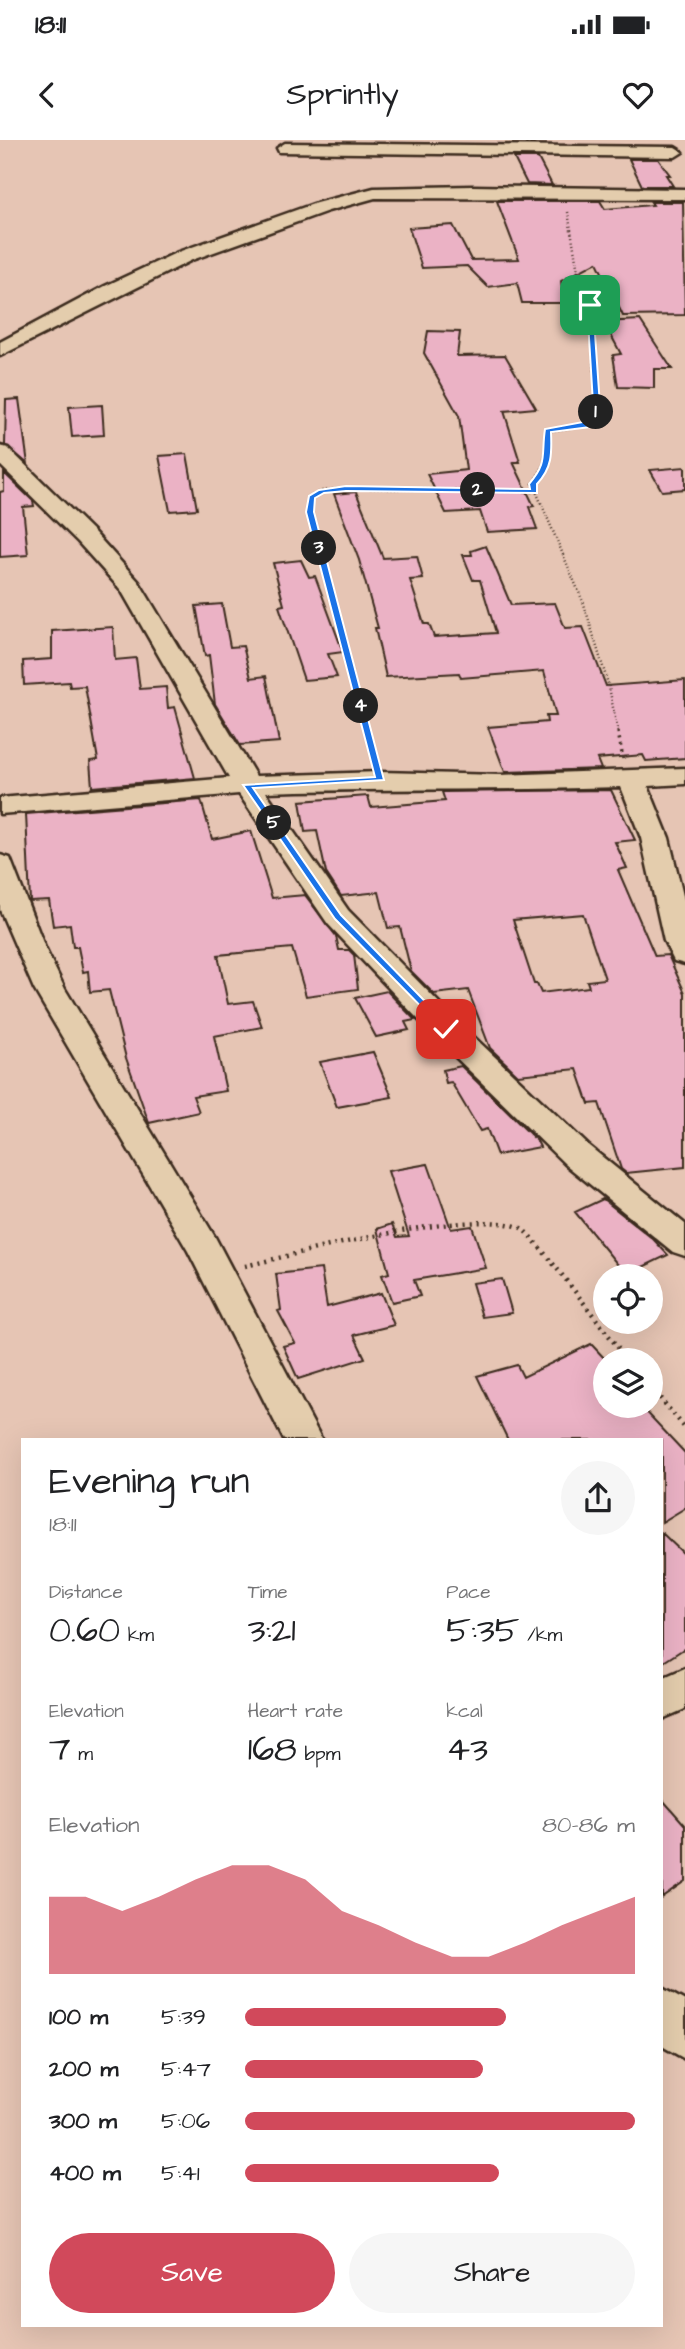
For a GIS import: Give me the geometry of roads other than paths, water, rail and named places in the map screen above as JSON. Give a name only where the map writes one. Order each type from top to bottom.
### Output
[{"type":"street","points":[[285,148],[673,146],[682,169]]},
{"type":"street","points":[[0,350],[112,290],[185,256],[351,198],[386,192],[685,194]]},
{"type":"street","points":[[0,453],[86,537],[131,587],[247,785],[338,917],[446,1029],[577,1155],[685,1243]]},
{"type":"street","points":[[630,776],[655,838],[679,941],[685,954]]},
{"type":"street","points":[[0,806],[247,785],[380,780],[500,783],[685,776]]},
{"type":"street","points":[[0,864],[13,914],[54,998],[216,1273],[302,1438]]},
{"type":"street","points":[[663,1699],[685,1687]]},
{"type":"street","points":[[663,2013],[685,2035]]}]
